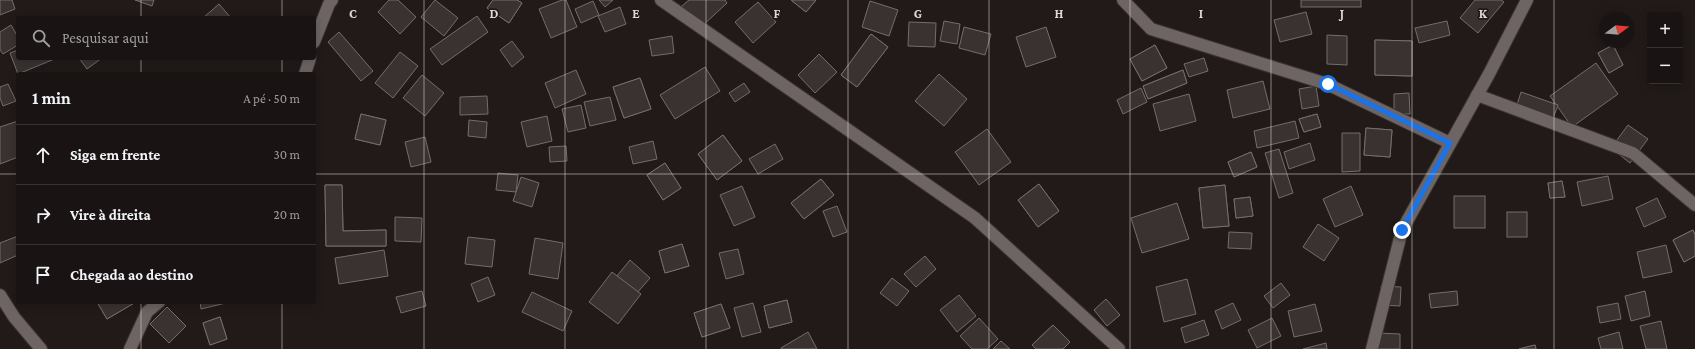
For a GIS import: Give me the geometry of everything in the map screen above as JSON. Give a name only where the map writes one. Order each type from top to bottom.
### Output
[{"type":"street","points":[[316,37],[332,0]]},
{"type":"street","points":[[1123,0],[1152,29],[1328,84],[1450,143]]},
{"type":"street","points":[[1372,349],[1402,230],[1477,95],[1527,0]]},
{"type":"street","points":[[665,1],[975,218],[1119,349]]},
{"type":"street","points":[[306,72],[309,60]]},
{"type":"street","points":[[1477,95],[1633,153],[1695,205]]},
{"type":"street","points":[[0,294],[14,316],[41,349]]},
{"type":"street","points":[[130,349],[147,312],[157,304]]},
{"type":"building","points":[[0,0],[12,0],[15,9],[0,15]]},
{"type":"building","points":[[135,0],[154,0],[152,6]]},
{"type":"building","points":[[389,0],[398,0],[416,17],[400,34],[378,12]]},
{"type":"building","points":[[435,0],[458,18],[444,36],[421,17]]},
{"type":"building","points":[[493,0],[517,0],[522,3],[509,23],[487,8]]},
{"type":"building","points":[[493,0],[517,0],[522,3],[509,23],[487,8]]},
{"type":"building","points":[[562,0],[566,0],[577,27],[551,38],[539,9]]},
{"type":"building","points":[[599,0],[613,0],[605,7]]},
{"type":"building","points":[[689,0],[725,0],[727,3],[701,27],[682,6]]},
{"type":"building","points":[[791,0],[816,0],[806,12]]},
{"type":"building","points":[[791,0],[816,0],[806,12]]},
{"type":"building","points":[[1301,0],[1361,0],[1361,7],[1301,7]]},
{"type":"building","points":[[1475,0],[1501,0],[1504,2],[1478,33],[1460,18]]},
{"type":"building","points":[[593,1],[599,15],[581,23],[575,9]]},
{"type":"building","points":[[870,1],[898,10],[889,36],[862,27]]},
{"type":"building","points":[[758,2],[776,22],[753,43],[735,22]]},
{"type":"building","points":[[219,4],[229,16],[205,16]]},
{"type":"building","points":[[620,7],[626,24],[605,32],[598,16]]},
{"type":"building","points":[[1306,12],[1312,34],[1280,42],[1274,20]]},
{"type":"building","points":[[477,16],[488,32],[442,65],[430,49]]},
{"type":"building","points":[[944,21],[960,24],[957,44],[940,41]]},
{"type":"building","points":[[1447,21],[1450,35],[1419,43],[1415,28]]},
{"type":"building","points":[[909,22],[936,23],[935,47],[908,46]]},
{"type":"building","points":[[11,25],[16,34],[16,46],[3,54],[0,50],[0,32]]},
{"type":"building","points":[[964,27],[991,34],[985,55],[959,48]]},
{"type":"building","points":[[1046,27],[1056,57],[1026,67],[1016,37]]},
{"type":"building","points":[[339,32],[373,71],[361,81],[328,42]]},
{"type":"building","points":[[871,34],[888,47],[857,87],[841,75]]},
{"type":"building","points":[[871,34],[888,47],[857,87],[841,75]]},
{"type":"building","points":[[1327,35],[1347,36],[1347,65],[1327,64]]},
{"type":"building","points":[[672,36],[674,53],[652,56],[649,40]]},
{"type":"building","points":[[1375,40],[1412,41],[1412,76],[1375,75]]},
{"type":"building","points":[[1375,40],[1412,41],[1412,76],[1375,75]]},
{"type":"building","points":[[512,41],[524,57],[512,67],[500,50]]},
{"type":"building","points":[[1155,45],[1167,68],[1142,81],[1130,59]]},
{"type":"building","points":[[1155,45],[1167,68],[1142,81],[1130,59]]},
{"type":"building","points":[[1607,48],[1614,48],[1623,65],[1609,73],[1598,53]]},
{"type":"building","points":[[1607,48],[1614,48],[1623,65],[1609,73],[1598,53]]},
{"type":"building","points":[[16,51],[16,60],[52,60],[23,72],[17,72],[10,53]]},
{"type":"building","points":[[400,52],[418,66],[393,98],[375,83]]},
{"type":"building","points":[[819,54],[837,72],[815,93],[798,75]]},
{"type":"building","points":[[1204,58],[1208,71],[1189,77],[1184,64]]},
{"type":"building","points":[[80,60],[99,60],[87,69]]},
{"type":"building","points":[[1596,63],[1618,94],[1572,127],[1550,96]]},
{"type":"building","points":[[705,67],[720,91],[675,119],[660,95]]},
{"type":"building","points":[[576,70],[586,94],[555,108],[545,83]]},
{"type":"building","points":[[1183,70],[1187,83],[1148,99],[1143,86]]},
{"type":"building","points":[[1183,70],[1187,83],[1148,99],[1143,86]]},
{"type":"building","points":[[939,74],[967,99],[944,126],[915,101]]},
{"type":"building","points":[[422,75],[444,93],[425,116],[403,98]]},
{"type":"building","points":[[640,78],[651,109],[624,118],[613,87]]},
{"type":"building","points":[[640,78],[651,109],[624,118],[613,87]]},
{"type":"building","points":[[1263,81],[1270,109],[1233,118],[1227,90]]},
{"type":"building","points":[[744,83],[750,92],[735,102],[729,93]]},
{"type":"building","points":[[8,84],[16,101],[3,106],[0,98],[0,87]]},
{"type":"building","points":[[1316,86],[1319,106],[1302,109],[1299,89]]},
{"type":"building","points":[[1141,88],[1147,102],[1123,114],[1117,100]]},
{"type":"building","points":[[1521,92],[1558,105],[1552,121],[1516,108]]},
{"type":"building","points":[[1409,93],[1410,114],[1394,114],[1394,94]]},
{"type":"building","points":[[1189,94],[1196,121],[1160,131],[1153,104]]},
{"type":"building","points":[[487,96],[488,114],[460,115],[460,97]]},
{"type":"building","points":[[610,97],[616,120],[590,126],[584,102]]},
{"type":"building","points":[[581,105],[586,128],[568,132],[562,109]]},
{"type":"building","points":[[361,114],[386,120],[380,145],[355,139]]},
{"type":"building","points":[[361,114],[386,120],[380,145],[355,139]]},
{"type":"building","points":[[1317,114],[1321,127],[1304,132],[1299,119]]},
{"type":"building","points":[[1317,114],[1321,127],[1304,132],[1299,119]]},
{"type":"building","points":[[547,116],[552,141],[527,147],[521,122]]},
{"type":"building","points":[[469,120],[487,122],[486,138],[468,136]]},
{"type":"building","points":[[1295,121],[1299,138],[1257,148],[1254,131]]},
{"type":"building","points":[[16,122],[16,158],[0,164],[0,127]]},
{"type":"building","points":[[1628,125],[1648,139],[1630,163],[1611,148]]},
{"type":"building","points":[[1366,128],[1392,130],[1390,157],[1364,155]]},
{"type":"building","points":[[1366,128],[1392,130],[1390,157],[1364,155]]},
{"type":"building","points":[[987,129],[1011,162],[979,185],[955,152]]},
{"type":"building","points":[[1342,133],[1360,133],[1360,171],[1342,172]]},
{"type":"building","points":[[723,135],[742,161],[717,180],[698,154]]},
{"type":"building","points":[[723,135],[742,161],[717,180],[698,154]]},
{"type":"building","points":[[425,137],[431,162],[411,167],[405,142]]},
{"type":"building","points":[[653,141],[657,159],[633,164],[629,147]]},
{"type":"building","points":[[1310,143],[1315,160],[1289,169],[1284,152]]},
{"type":"building","points":[[775,144],[783,159],[758,174],[749,159]]},
{"type":"building","points":[[566,146],[567,161],[550,162],[549,147]]},
{"type":"building","points":[[1279,149],[1293,193],[1279,198],[1265,153]]},
{"type":"building","points":[[1251,152],[1257,167],[1234,177],[1228,162]]},
{"type":"building","points":[[1251,152],[1257,167],[1234,177],[1228,162]]},
{"type":"building","points":[[665,163],[681,188],[663,200],[647,175]]},
{"type":"building","points":[[665,163],[681,188],[663,200],[647,175]]},
{"type":"building","points":[[498,173],[518,175],[516,192],[496,190]]},
{"type":"building","points":[[1608,176],[1613,199],[1582,206],[1577,182]]},
{"type":"building","points":[[521,177],[539,183],[532,207],[513,201]]},
{"type":"building","points":[[821,179],[834,195],[804,219],[791,203]]},
{"type":"building","points":[[821,179],[834,195],[804,219],[791,203]]},
{"type":"building","points":[[1562,181],[1565,197],[1550,198],[1548,183]]},
{"type":"building","points":[[1562,181],[1565,197],[1550,198],[1548,183]]},
{"type":"building","points":[[1039,184],[1059,211],[1038,227],[1018,200]]},
{"type":"building","points":[[1039,184],[1059,211],[1038,227],[1018,200]]},
{"type":"building","points":[[325,185],[342,185],[343,231],[386,230],[386,246],[326,246]]},
{"type":"building","points":[[325,185],[342,185],[343,231],[386,230],[386,246],[326,246]]},
{"type":"building","points":[[1225,185],[1229,226],[1203,228],[1199,188]]},
{"type":"building","points":[[1225,185],[1229,226],[1203,228],[1199,188]]},
{"type":"building","points":[[742,186],[755,217],[734,226],[720,195]]},
{"type":"building","points":[[1351,186],[1363,215],[1335,227],[1323,199]]},
{"type":"building","points":[[1454,196],[1485,196],[1485,228],[1454,228]]},
{"type":"building","points":[[1250,197],[1253,216],[1236,218],[1234,199]]},
{"type":"building","points":[[1250,197],[1253,216],[1236,218],[1234,199]]},
{"type":"building","points":[[1657,198],[1666,217],[1644,227],[1636,208]]},
{"type":"building","points":[[1177,203],[1189,239],[1142,253],[1131,218]]},
{"type":"building","points":[[837,206],[847,232],[833,237],[823,211]]},
{"type":"building","points":[[1507,212],[1527,212],[1527,237],[1507,237]]},
{"type":"building","points":[[395,217],[422,218],[421,242],[395,241]]},
{"type":"building","points":[[1318,224],[1339,238],[1324,261],[1303,247]]},
{"type":"building","points":[[1693,230],[1695,235],[1695,256],[1684,262],[1673,240]]},
{"type":"building","points":[[1693,230],[1695,235],[1695,256],[1684,262],[1673,240]]},
{"type":"building","points":[[1229,232],[1252,233],[1251,249],[1228,248]]},
{"type":"building","points":[[16,237],[16,256],[0,263],[0,243]]},
{"type":"building","points":[[468,237],[495,240],[492,267],[465,264]]},
{"type":"building","points":[[535,238],[563,243],[558,279],[529,274]]},
{"type":"building","points":[[682,244],[689,266],[665,273],[659,251]]},
{"type":"building","points":[[682,244],[689,266],[665,273],[659,251]]},
{"type":"building","points":[[1666,245],[1672,272],[1643,278],[1637,252]]},
{"type":"building","points":[[738,249],[744,274],[726,279],[719,253]]},
{"type":"building","points":[[384,250],[388,276],[339,284],[335,258]]},
{"type":"building","points":[[925,256],[936,269],[916,287],[904,274]]},
{"type":"building","points":[[630,260],[650,278],[637,293],[617,276]]},
{"type":"building","points":[[612,272],[641,294],[618,324],[589,302]]},
{"type":"building","points":[[488,277],[495,295],[478,302],[471,284]]},
{"type":"building","points":[[892,278],[909,291],[897,306],[880,293]]},
{"type":"building","points":[[1187,279],[1196,314],[1164,322],[1156,287]]},
{"type":"building","points":[[1281,283],[1290,295],[1273,308],[1264,296]]},
{"type":"building","points":[[1381,286],[1401,287],[1400,306],[1380,305]]},
{"type":"building","points":[[422,291],[426,306],[401,313],[396,297]]},
{"type":"building","points":[[1457,291],[1458,305],[1431,308],[1429,294]]},
{"type":"building","points":[[1645,291],[1650,316],[1631,321],[1625,296]]},
{"type":"building","points":[[532,292],[572,311],[563,331],[522,312]]},
{"type":"building","points":[[959,295],[976,316],[957,332],[940,310]]},
{"type":"building","points":[[1106,299],[1120,315],[1107,326],[1094,310]]},
{"type":"building","points":[[787,300],[792,322],[769,328],[764,306]]},
{"type":"building","points":[[787,300],[792,322],[769,328],[764,306]]},
{"type":"building","points":[[753,303],[761,332],[742,337],[734,308]]},
{"type":"building","points":[[1233,303],[1241,320],[1222,329],[1215,311]]},
{"type":"building","points":[[1618,303],[1621,319],[1600,323],[1597,307]]},
{"type":"building","points":[[98,304],[133,304],[107,319]]},
{"type":"building","points":[[98,304],[133,304],[107,319]]},
{"type":"building","points":[[200,304],[222,304],[201,309]]},
{"type":"building","points":[[721,304],[730,328],[702,337],[694,313]]},
{"type":"building","points":[[721,304],[730,328],[702,337],[694,313]]},
{"type":"building","points":[[1315,304],[1322,331],[1294,337],[1288,311]]},
{"type":"building","points":[[167,307],[186,326],[169,343],[150,324]]},
{"type":"building","points":[[220,317],[227,339],[210,345],[203,323]]},
{"type":"building","points":[[220,317],[227,339],[210,345],[203,323]]},
{"type":"building","points":[[979,318],[998,339],[987,349],[972,349],[960,336]]},
{"type":"building","points":[[1272,318],[1281,336],[1257,348],[1248,330]]},
{"type":"building","points":[[1204,320],[1209,335],[1185,343],[1181,328]]},
{"type":"building","points":[[1661,321],[1667,349],[1646,349],[1640,326]]},
{"type":"building","points":[[1053,325],[1070,342],[1063,349],[1036,349],[1032,345]]},
{"type":"building","points":[[1053,325],[1070,342],[1063,349],[1036,349],[1032,345]]},
{"type":"building","points":[[808,332],[817,349],[781,349],[781,348]]},
{"type":"building","points":[[1619,332],[1623,349],[1601,349],[1598,338]]},
{"type":"building","points":[[1377,333],[1400,334],[1400,349],[1376,349]]},
{"type":"building","points":[[1001,341],[1010,349],[993,349]]},
{"type":"building","points":[[1326,343],[1327,349],[1303,349]]},
{"type":"building","points":[[1535,345],[1536,349],[1519,349]]},
{"type":"building","points":[[1535,345],[1536,349],[1519,349]]},
{"type":"route","points":[[1328,84],[1450,143],[1402,230]]}]
